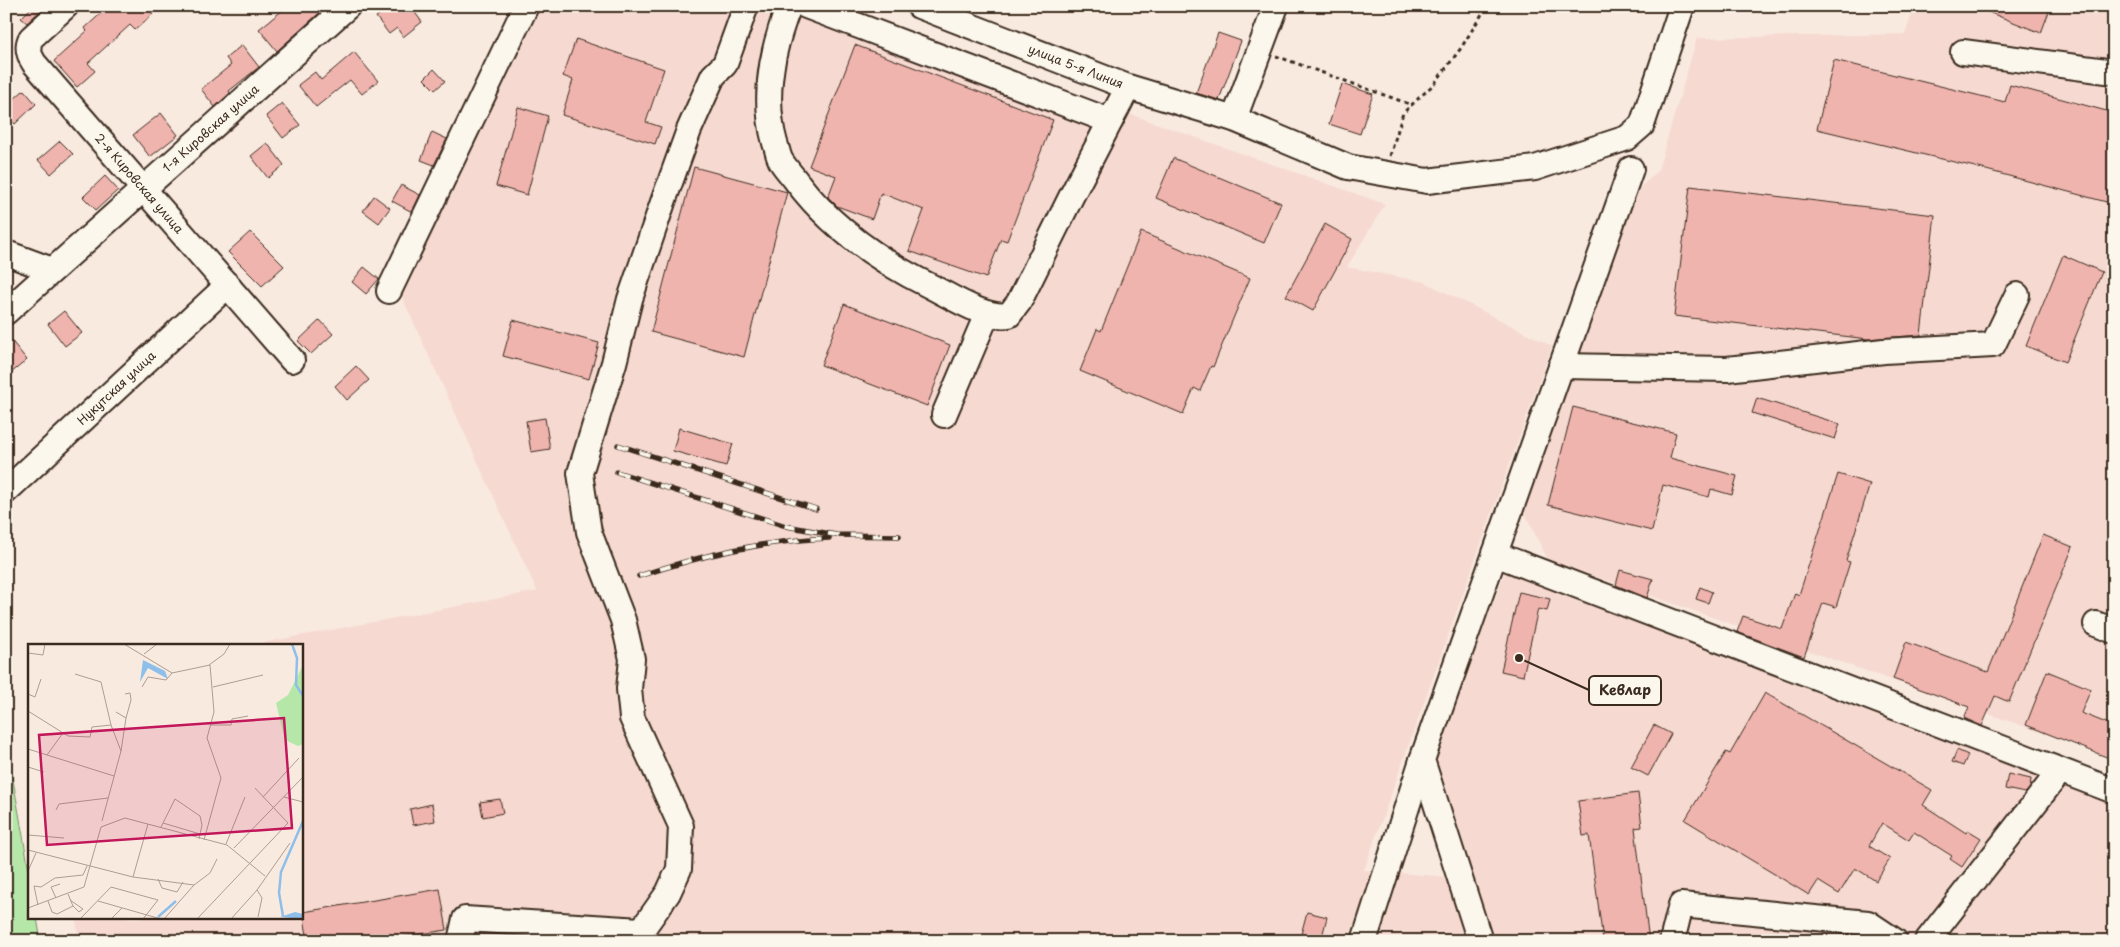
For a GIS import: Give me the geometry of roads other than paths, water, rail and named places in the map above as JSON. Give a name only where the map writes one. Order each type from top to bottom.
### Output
[{"type":"street","name":"2-я Кировская улица","points":[[66,6],[31,38],[28,43],[30,56],[292,360]]},
{"type":"street","name":"1-я Кировская улица","points":[[6,312],[348,6]]},
{"type":"street","points":[[388,291],[526,6]]},
{"type":"street","points":[[460,941],[465,919],[638,936],[668,893],[679,869],[681,826],[632,718],[629,689],[632,659],[623,620],[589,532],[580,473],[614,364],[630,299],[663,202],[689,130],[713,76],[725,64],[746,6]]},
{"type":"street","points":[[789,6],[775,49],[769,79],[771,128],[780,160],[806,194],[833,223],[867,251],[902,272],[987,314],[999,317],[1010,315],[1014,311],[1128,87]]},
{"type":"street","points":[[806,6],[1110,121]]},
{"type":"street","name":"улица 5-я Линия","points":[[919,6],[1128,87],[1234,118],[1348,167],[1427,181],[1535,168],[1627,138],[1642,125],[1682,6]]},
{"type":"street","points":[[1234,118],[1276,6]]},
{"type":"street","points":[[1963,52],[2114,72]]},
{"type":"street","points":[[1364,941],[1422,760],[1631,169]]},
{"type":"street","points":[[6,253],[52,270]]},
{"type":"street","name":"Нукутская улица","points":[[6,491],[228,286]]},
{"type":"street","points":[[1561,366],[1727,369],[1884,351],[1993,345],[2017,295]]},
{"type":"street","points":[[944,415],[987,314]]},
{"type":"street","points":[[1495,554],[2114,791]]},
{"type":"street","points":[[1422,760],[1480,941]]},
{"type":"street","points":[[1927,941],[2060,771]]},
{"type":"street","points":[[1672,941],[1681,904],[1868,923],[1894,941]]},
{"type":"railway","points":[[618,445],[816,509]]},
{"type":"railway","points":[[617,472],[786,526],[836,535],[899,536]]},
{"type":"railway","points":[[639,576],[732,550],[780,542],[829,538]]},
{"type":"place","name":"Кевлар","points":[[1519,658]]}]
